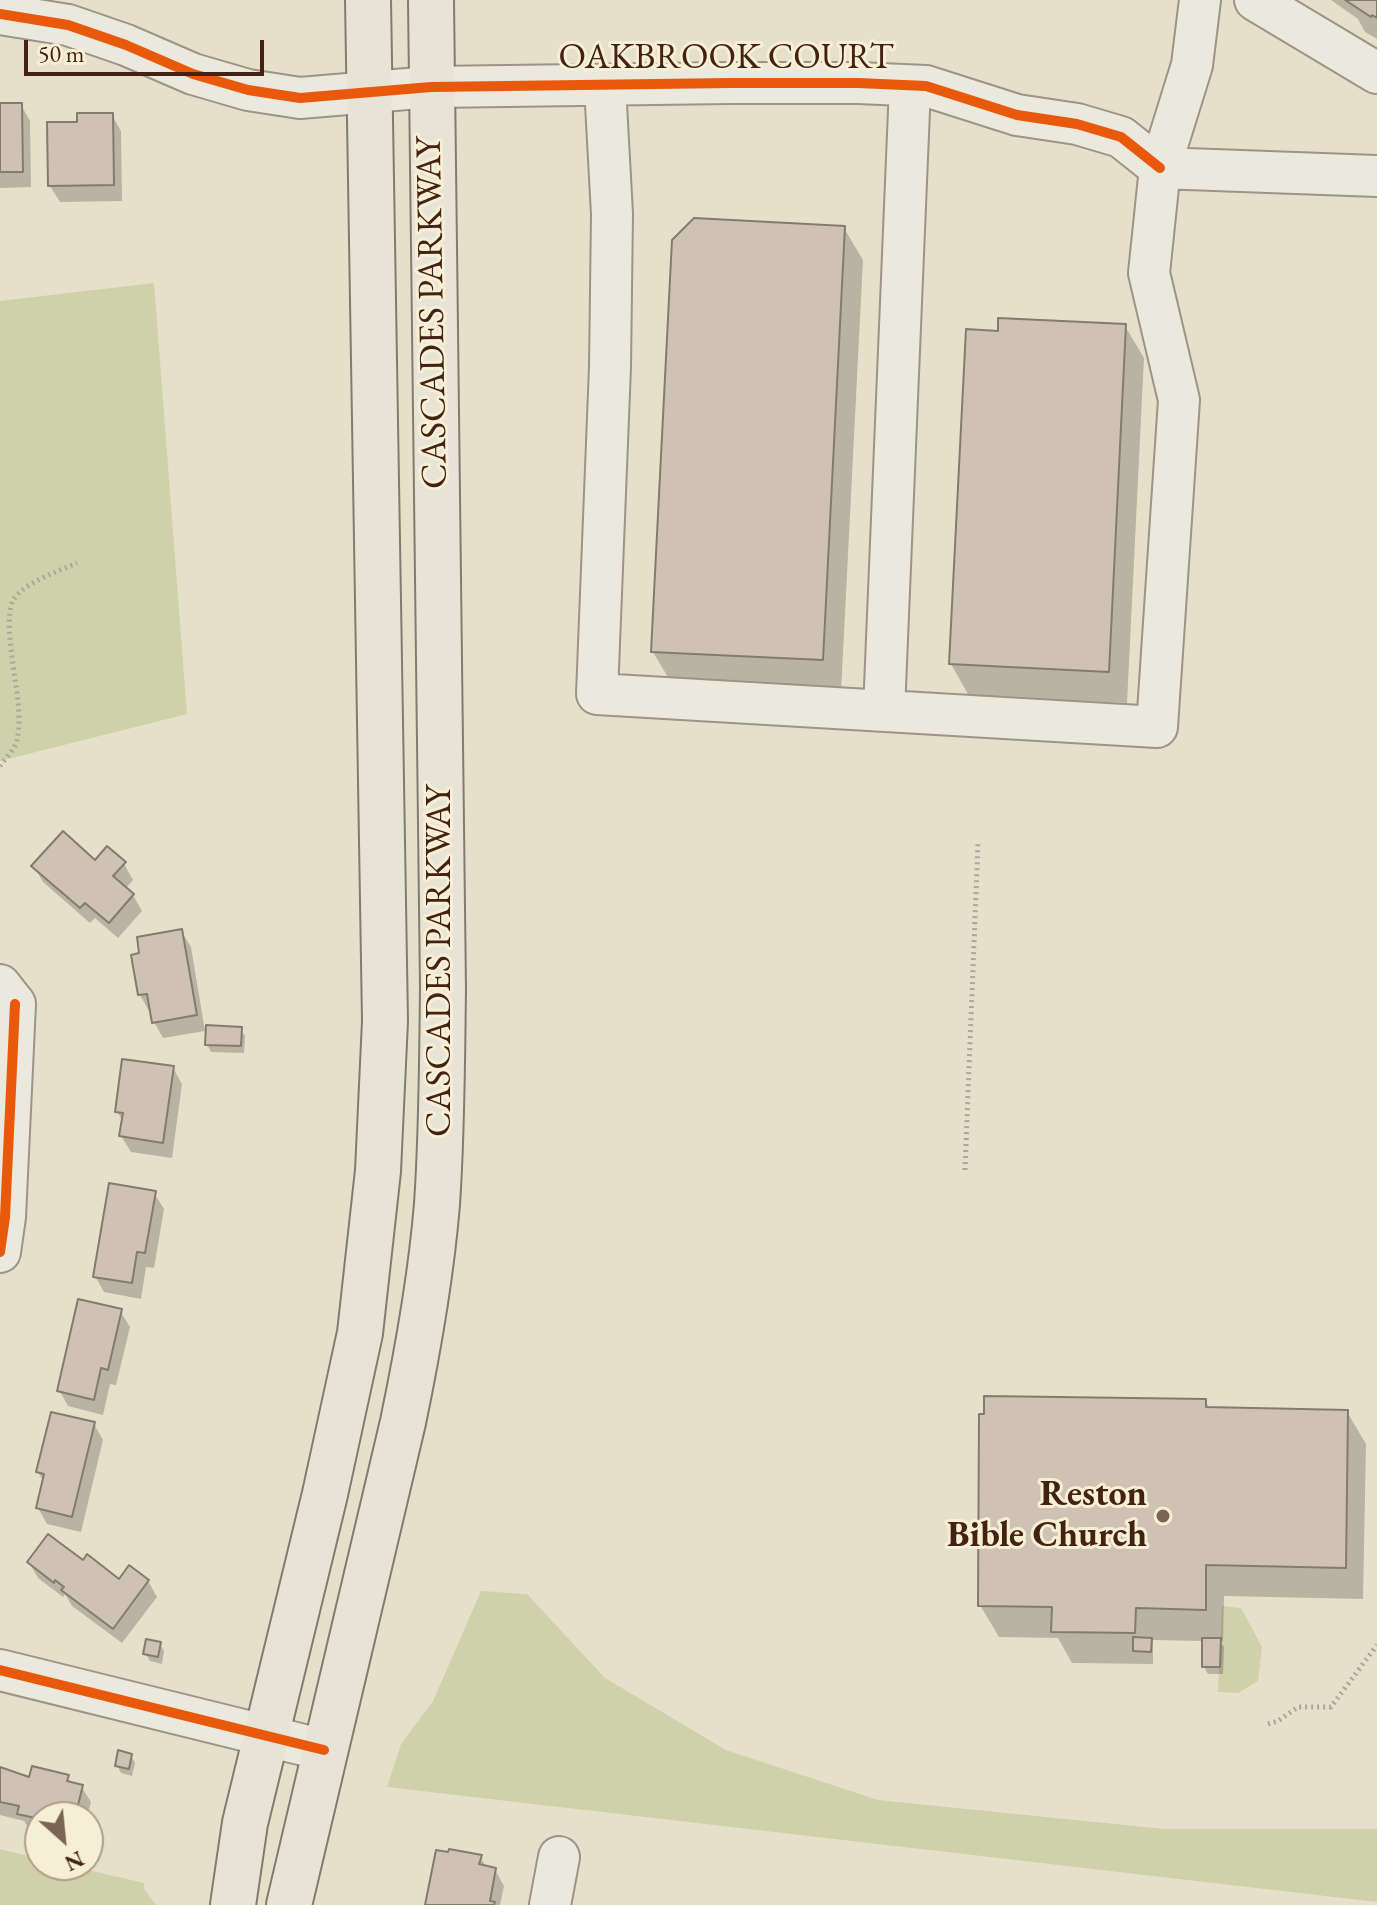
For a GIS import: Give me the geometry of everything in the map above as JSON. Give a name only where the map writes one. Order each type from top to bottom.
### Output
[{"type":"main road","name":"CASCADES PARKWAY","points":[[233,1905],[245,1823],[325,1494],[360,1333],[378,1171],[385,1021],[368,0]]},
{"type":"main road","name":"CASCADES PARKWAY","points":[[289,1905],[412,1379],[428,1279],[439,1162],[443,989],[431,0]]},
{"type":"street","points":[[605,86],[612,214],[610,367],[597,694],[1157,727],[1179,400],[1149,273],[1160,168],[1192,65],[1200,0]]},
{"type":"street","points":[[1255,0],[1377,73]]},
{"type":"street","name":"OAKBROOK COURT","points":[[0,14],[68,25],[126,45],[193,74],[248,90],[300,98],[431,87],[730,83],[926,86],[1017,115],[1077,124],[1121,137],[1160,168]]},
{"type":"street","points":[[884,711],[910,86]]},
{"type":"street","points":[[1160,168],[1377,176]]},
{"type":"street","points":[[0,1252],[5,1217],[7,994]]},
{"type":"street","points":[[0,1670],[324,1750]]},
{"type":"street","points":[[550,1905],[559,1857]]},
{"type":"path","points":[[0,766],[17,743],[18,723],[5,630],[12,601],[24,590],[77,563]]},
{"type":"path","points":[[965,1170],[978,843]]},
{"type":"path","points":[[1268,1724],[1298,1707],[1331,1707],[1377,1645]]},
{"type":"green space","points":[[154,283],[187,714],[0,761],[0,301]]},
{"type":"green space","points":[[481,1591],[527,1594],[605,1678],[726,1750],[878,1800],[1164,1829],[1377,1829],[1377,1902],[387,1787],[401,1744],[433,1701]]},
{"type":"green space","points":[[1222,1606],[1241,1608],[1262,1647],[1258,1681],[1238,1693],[1218,1692]]},
{"type":"green space","points":[[0,1849],[24,1855],[24,1881],[104,1881],[104,1874],[144,1883],[144,1889],[156,1905],[0,1905]]},
{"type":"building","points":[[1345,0],[1377,0],[1377,18],[1371,17]]},
{"type":"building","points":[[0,103],[22,103],[23,172],[0,172]]},
{"type":"building","points":[[77,113],[113,113],[114,185],[48,186],[47,122],[77,122]]},
{"type":"building","points":[[694,218],[845,226],[823,660],[651,652],[672,240]]},
{"type":"building","points":[[998,318],[1126,324],[1109,672],[949,664],[966,329],[998,331]]},
{"type":"building","points":[[63,831],[95,860],[107,846],[126,862],[113,876],[134,894],[109,923],[85,903],[80,908],[31,866]]},
{"type":"building","points":[[182,929],[197,1015],[152,1023],[147,994],[138,995],[131,955],[139,953],[137,937]]},
{"type":"building","points":[[206,1025],[242,1027],[241,1046],[205,1045]]},
{"type":"building","points":[[122,1059],[174,1066],[163,1143],[119,1136],[123,1113],[115,1112]]},
{"type":"building","points":[[109,1183],[156,1191],[145,1253],[137,1252],[132,1283],[93,1277]]},
{"type":"building","points":[[78,1299],[122,1309],[108,1370],[101,1368],[94,1400],[57,1391]]},
{"type":"building","name":"Reston Bible Church","points":[[984,1396],[1206,1399],[1206,1407],[1348,1410],[1346,1568],[1206,1565],[1206,1610],[1136,1608],[1135,1633],[1051,1632],[1052,1607],[978,1606],[979,1414],[984,1414]]},
{"type":"building","points":[[51,1412],[95,1422],[72,1517],[36,1508],[44,1474],[36,1472]]},
{"type":"building","points":[[48,1534],[83,1560],[87,1554],[119,1579],[129,1565],[149,1580],[113,1629],[61,1590],[64,1587],[27,1562]]},
{"type":"building","points":[[1133,1637],[1152,1638],[1151,1652],[1133,1651]]},
{"type":"building","points":[[1202,1638],[1221,1638],[1220,1667],[1202,1667]]},
{"type":"building","points":[[146,1639],[161,1642],[158,1657],[143,1654]]},
{"type":"building","points":[[118,1750],[132,1754],[129,1769],[115,1766]]},
{"type":"building","points":[[32,1766],[69,1775],[67,1781],[83,1785],[79,1801],[24,1801],[24,1816],[17,1814],[19,1806],[0,1802],[0,1767],[29,1777]]},
{"type":"building","points":[[449,1849],[482,1855],[479,1864],[496,1868],[490,1901],[495,1902],[494,1905],[425,1905],[436,1850],[448,1852]]},
{"type":"cycle path","points":[[0,14],[68,25],[126,45],[193,74],[248,90],[300,98],[431,87],[730,83],[926,86],[1017,115],[1077,124],[1121,137],[1160,168]]},
{"type":"cycle path","points":[[0,1252],[5,1217],[15,1004]]},
{"type":"cycle path","points":[[0,1670],[324,1750]]},
{"type":"place","name":"Reston Bible Church","points":[[1163,1516]]}]
